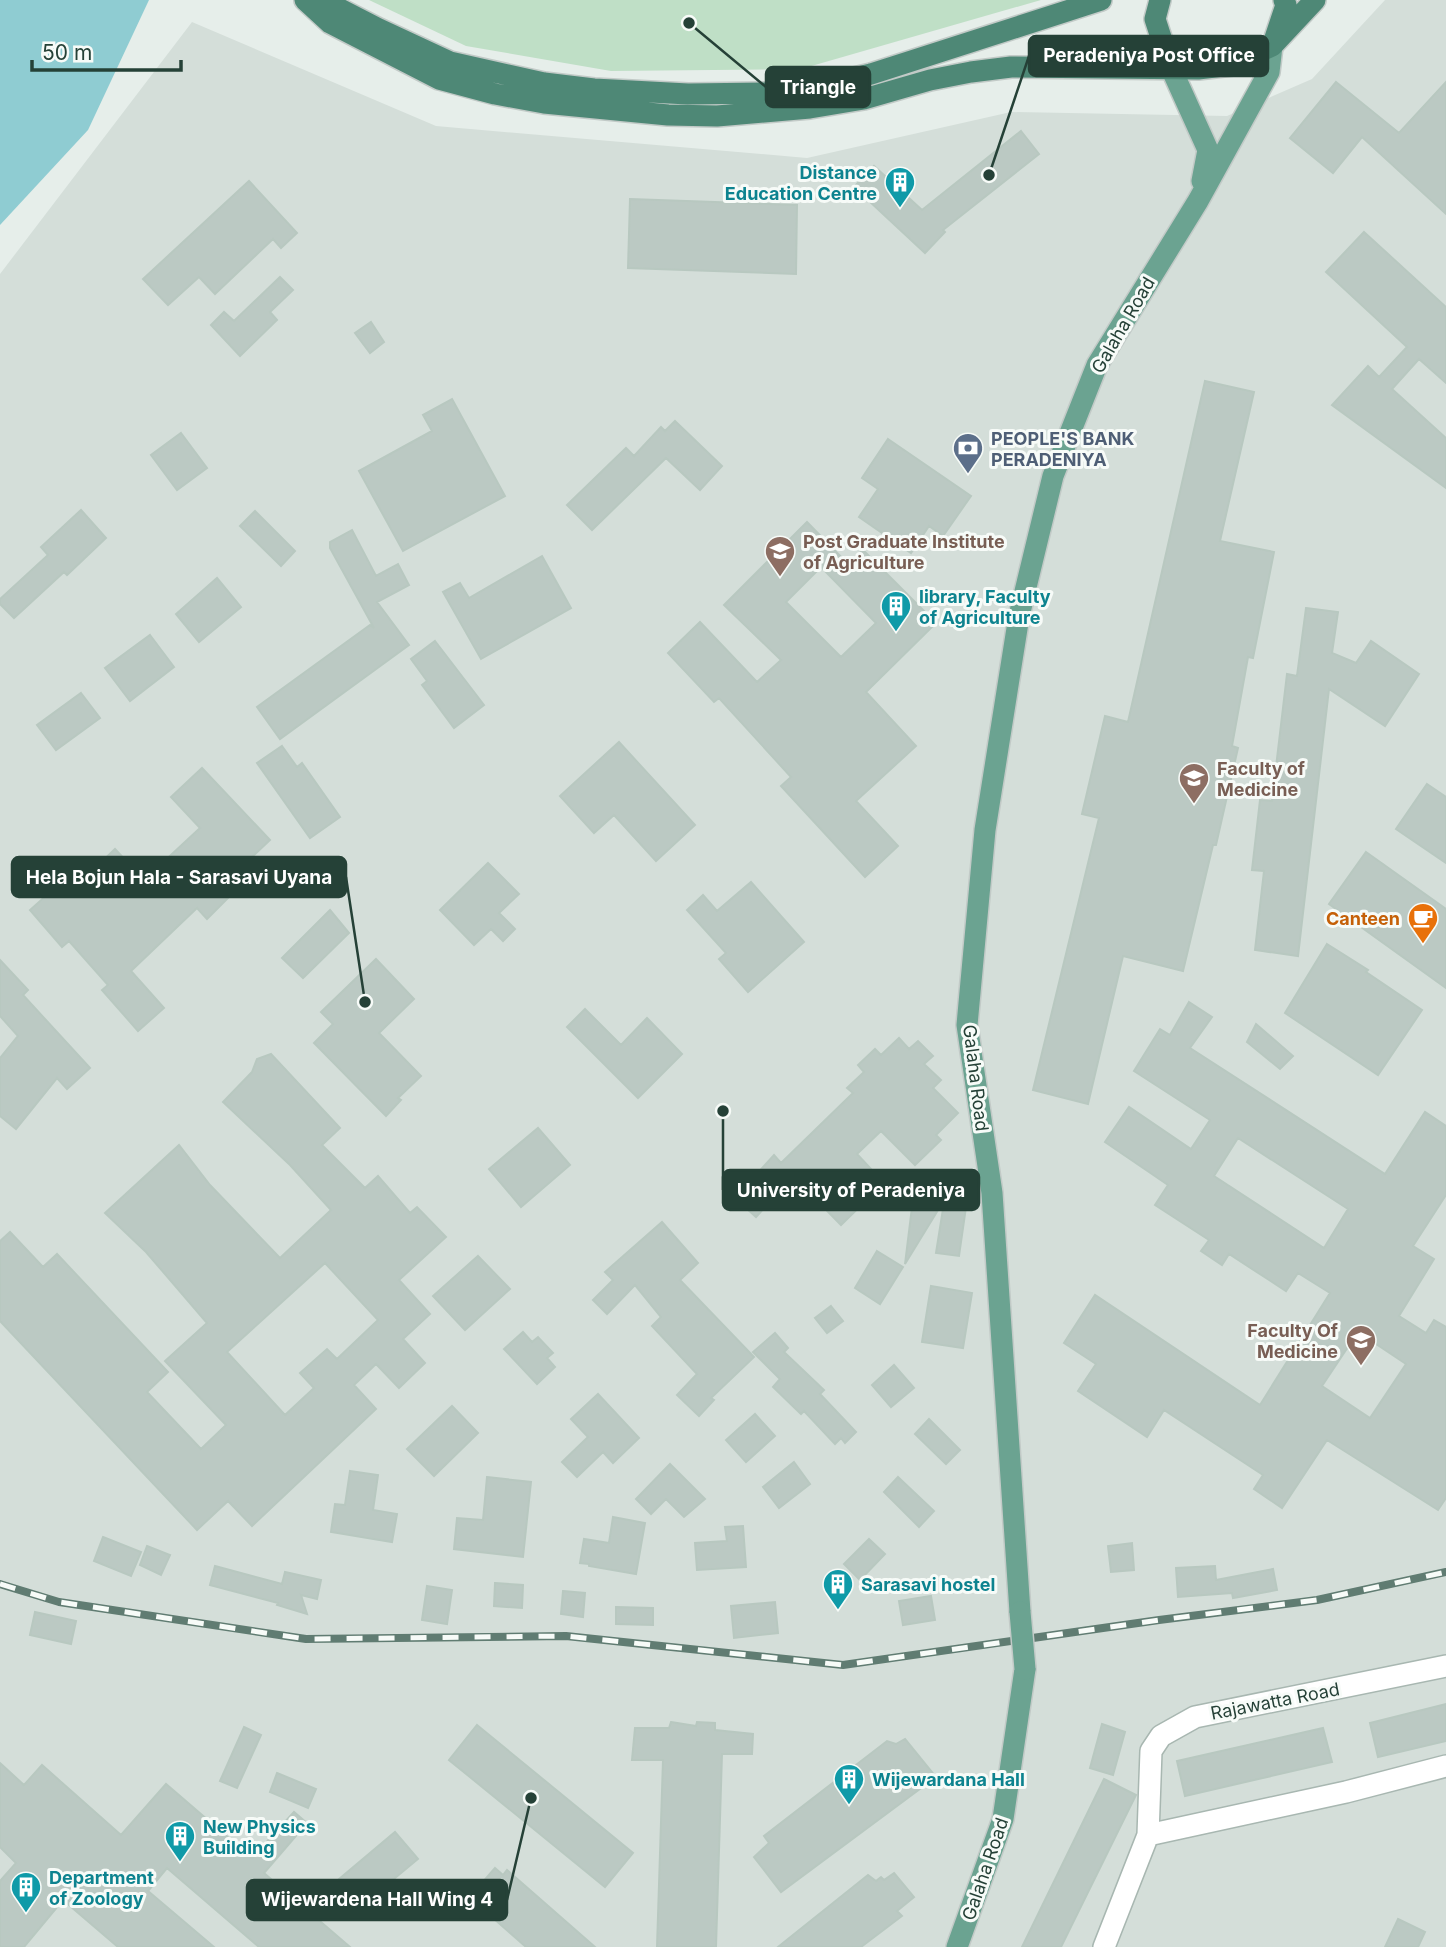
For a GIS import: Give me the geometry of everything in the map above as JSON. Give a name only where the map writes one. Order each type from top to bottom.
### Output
[{"type":"highway","points":[[305,0],[330,23],[439,79],[495,94],[544,103],[629,112],[716,116],[810,108],[864,99],[930,80],[1012,67],[1198,69],[1232,65],[1272,46],[1315,0]]},
{"type":"highway","points":[[327,0],[379,29],[450,62],[544,83],[594,89],[688,94],[767,93],[821,86],[872,74],[1101,0]]},
{"type":"highway","points":[[1160,0],[1155,19],[1171,68]]},
{"type":"highway","points":[[1272,46],[1286,5],[1284,0]]},
{"type":"main road","name":"Galaha Road","points":[[957,1947],[1003,1819],[1026,1669],[992,1192],[967,1025],[985,830],[1018,616],[1053,476],[1097,365],[1198,201],[1269,72],[1272,46]]},
{"type":"main road","name":"Galaha Road","points":[[1171,68],[1208,150],[1198,201]]},
{"type":"street","name":"Rajawatta Road","points":[[1104,1947],[1148,1835],[1152,1751],[1161,1736],[1195,1717],[1446,1666]]},
{"type":"street","points":[[1148,1835],[1346,1792],[1446,1766]]},
{"type":"shaded area","points":[[1385,0],[1446,0],[1446,1947],[0,1947],[0,274],[192,22],[436,126],[807,158],[1011,112],[1227,116],[1312,79]]},
{"type":"green space","points":[[369,0],[1041,0],[801,69],[611,71],[466,46]]},
{"type":"water","points":[[0,0],[149,0],[88,130],[0,225]]},
{"type":"building","points":[[1336,82],[1399,133],[1446,82],[1446,214],[1362,137],[1333,173],[1290,138]]},
{"type":"building","points":[[1021,131],[1039,154],[943,230],[945,232],[925,253],[854,187],[874,166],[922,210]]},
{"type":"building","points":[[249,181],[297,233],[281,248],[273,239],[215,294],[199,277],[168,305],[143,279]]},
{"type":"building","points":[[630,199],[797,205],[796,274],[628,268]]},
{"type":"building","points":[[1364,232],[1446,307],[1446,383],[1419,359],[1392,389],[1446,438],[1446,488],[1332,405],[1368,366],[1379,377],[1407,347],[1326,272]]},
{"type":"building","points":[[280,277],[293,290],[270,312],[277,320],[240,356],[211,325],[224,312],[234,321]]},
{"type":"building","points":[[371,322],[384,342],[370,353],[355,333]]},
{"type":"building","points":[[1205,381],[1254,392],[1220,541],[1274,552],[1253,658],[1248,657],[1232,746],[1238,748],[1183,971],[1123,956],[1088,1104],[1033,1090],[1099,818],[1082,814],[1105,716],[1128,722]]},
{"type":"building","points":[[452,399],[505,496],[403,551],[359,471],[432,431],[423,415]]},
{"type":"building","points":[[675,421],[722,466],[700,490],[666,458],[592,530],[567,505],[626,448],[634,456],[661,427],[665,431]]},
{"type":"building","points":[[181,433],[207,468],[177,490],[151,455]]},
{"type":"building","points":[[888,439],[971,496],[943,536],[929,526],[911,553],[859,517],[878,489],[862,478]]},
{"type":"building","points":[[81,510],[106,538],[67,575],[64,572],[14,618],[0,604],[0,599],[48,555],[41,547]]},
{"type":"building","points":[[255,511],[295,551],[281,566],[240,526]]},
{"type":"building","points":[[807,522],[848,564],[863,550],[936,623],[866,692],[916,746],[856,801],[898,846],[865,877],[781,786],[791,777],[719,698],[714,702],[668,653],[700,622],[757,682],[781,660],[724,605]],"holes":[[[821,567],[876,623],[841,657],[786,602]]]},
{"type":"building","points":[[352,530],[376,576],[398,564],[409,585],[377,602],[409,645],[280,739],[257,707],[370,625],[374,628],[330,548],[330,542]]},
{"type":"building","points":[[542,556],[571,608],[481,659],[443,592],[460,583],[469,598]]},
{"type":"building","points":[[217,578],[241,607],[199,642],[176,614]]},
{"type":"building","points":[[1306,608],[1338,612],[1332,653],[1356,663],[1371,641],[1419,674],[1385,726],[1329,689],[1298,956],[1255,950],[1264,871],[1252,870],[1260,800],[1272,801],[1287,674],[1297,676]]},
{"type":"building","points":[[150,635],[174,667],[130,701],[105,668]]},
{"type":"building","points":[[435,641],[484,705],[454,728],[422,685],[427,681],[411,659]]},
{"type":"building","points":[[81,693],[100,718],[56,750],[37,725]]},
{"type":"building","points":[[619,742],[695,825],[656,861],[614,815],[594,833],[560,796]]},
{"type":"building","points":[[282,746],[297,767],[302,763],[340,817],[310,838],[257,763]]},
{"type":"building","points":[[202,768],[270,840],[221,886],[230,896],[207,919],[197,908],[131,971],[164,1008],[138,1031],[102,990],[108,985],[69,941],[62,947],[30,910],[57,886],[66,896],[115,849],[144,880],[200,828],[171,797]]},
{"type":"building","points":[[1427,784],[1446,797],[1446,863],[1396,829]]},
{"type":"building","points":[[1366,852],[1446,909],[1446,988],[1329,904]]},
{"type":"building","points":[[488,863],[519,894],[499,913],[515,929],[503,941],[491,929],[474,945],[440,910]]},
{"type":"building","points":[[751,882],[804,942],[748,992],[719,959],[726,953],[687,910],[703,895],[717,911]]},
{"type":"building","points":[[330,910],[349,933],[303,978],[282,958]]},
{"type":"building","points":[[1327,944],[1422,1010],[1378,1075],[1285,1013]]},
{"type":"building","points":[[376,959],[414,999],[379,1033],[421,1076],[398,1098],[401,1100],[386,1116],[314,1043],[333,1024],[321,1012]]},
{"type":"building","points":[[0,960],[28,990],[23,995],[90,1068],[67,1089],[57,1078],[16,1129],[0,1116],[0,1058],[18,1036],[0,1016]]},
{"type":"building","points":[[1189,1002],[1212,1017],[1190,1048],[1385,1174],[1425,1112],[1446,1126],[1446,1195],[1413,1246],[1434,1259],[1399,1316],[1426,1333],[1434,1320],[1446,1327],[1446,1498],[1438,1510],[1327,1440],[1282,1508],[1254,1489],[1263,1475],[1164,1410],[1147,1437],[1078,1391],[1096,1364],[1064,1343],[1095,1295],[1260,1405],[1330,1293],[1298,1273],[1286,1291],[1229,1254],[1222,1265],[1201,1251],[1209,1240],[1155,1205],[1168,1185],[1105,1142],[1129,1107],[1191,1149],[1210,1120],[1134,1071],[1160,1029],[1170,1035]],"holes":[[[1238,1138],[1348,1209],[1324,1248],[1214,1176]],[[1358,1332],[1406,1364],[1370,1418],[1322,1386]]]},
{"type":"building","points":[[585,1009],[621,1045],[647,1018],[682,1054],[638,1098],[567,1027]]},
{"type":"building","points":[[1256,1024],[1293,1056],[1280,1069],[1247,1042]]},
{"type":"building","points":[[899,1038],[909,1049],[918,1041],[933,1056],[924,1064],[941,1080],[933,1088],[958,1113],[936,1135],[941,1140],[915,1165],[881,1131],[857,1154],[884,1183],[841,1225],[793,1176],[756,1217],[735,1198],[774,1155],[781,1163],[853,1093],[847,1088],[864,1072],[858,1065],[875,1049],[881,1055]]},
{"type":"building","points":[[271,1054],[340,1128],[322,1145],[365,1188],[378,1176],[410,1213],[417,1207],[446,1237],[399,1280],[430,1314],[403,1339],[425,1363],[399,1388],[376,1364],[354,1385],[376,1409],[252,1526],[228,1501],[197,1530],[0,1321],[0,1241],[10,1232],[43,1267],[57,1254],[168,1372],[147,1392],[201,1449],[226,1425],[165,1361],[207,1323],[146,1252],[105,1213],[179,1145],[210,1185],[280,1258],[331,1210],[290,1165],[223,1102],[252,1072],[257,1059]],"holes":[[[325,1263],[378,1320],[337,1359],[327,1349],[300,1373],[314,1388],[285,1415],[227,1352]]]},
{"type":"building","points":[[538,1128],[570,1165],[521,1207],[489,1169]]},
{"type":"building","points":[[946,1190],[968,1193],[959,1256],[936,1253]]},
{"type":"building","points":[[912,1207],[938,1210],[905,1264]]},
{"type":"building","points":[[662,1222],[698,1263],[680,1280],[754,1357],[711,1398],[714,1400],[699,1416],[677,1395],[697,1374],[652,1326],[661,1317],[635,1285],[607,1314],[593,1300],[613,1280],[605,1272]]},
{"type":"building","points":[[877,1251],[903,1267],[880,1304],[855,1288]]},
{"type":"building","points":[[478,1256],[510,1289],[465,1330],[433,1296]]},
{"type":"building","points":[[931,1286],[972,1293],[963,1348],[922,1342]]},
{"type":"building","points":[[831,1306],[843,1321],[827,1333],[815,1318]]},
{"type":"building","points":[[523,1332],[532,1342],[538,1337],[553,1353],[547,1358],[555,1367],[537,1384],[504,1349]]},
{"type":"building","points":[[775,1333],[788,1348],[784,1352],[824,1390],[820,1394],[856,1432],[845,1443],[841,1438],[835,1444],[804,1411],[801,1414],[773,1387],[780,1379],[753,1352]]},
{"type":"building","points":[[894,1365],[914,1388],[891,1407],[872,1385]]},
{"type":"building","points":[[598,1394],[639,1438],[613,1463],[603,1452],[577,1477],[562,1462],[588,1437],[571,1419]]},
{"type":"building","points":[[452,1406],[478,1433],[434,1476],[407,1449]]},
{"type":"building","points":[[755,1414],[775,1436],[746,1462],[726,1440]]},
{"type":"building","points":[[929,1419],[960,1450],[946,1464],[915,1434]]},
{"type":"building","points":[[794,1462],[810,1484],[779,1508],[763,1487]]},
{"type":"building","points":[[670,1464],[705,1499],[684,1517],[666,1499],[651,1514],[636,1499]]},
{"type":"building","points":[[350,1471],[378,1475],[373,1510],[397,1514],[392,1542],[331,1532],[335,1504],[345,1505]]},
{"type":"building","points":[[487,1477],[531,1482],[523,1557],[454,1549],[457,1518],[483,1520]]},
{"type":"building","points":[[898,1477],[934,1511],[919,1527],[884,1492]]},
{"type":"building","points":[[613,1517],[645,1523],[636,1574],[580,1563],[584,1539],[609,1543]]},
{"type":"building","points":[[743,1526],[746,1567],[697,1570],[695,1543],[727,1541],[725,1527]]},
{"type":"building","points":[[103,1537],[141,1552],[131,1576],[94,1561]]},
{"type":"building","points":[[869,1539],[885,1554],[860,1580],[844,1564]]},
{"type":"building","points":[[1132,1543],[1134,1570],[1111,1572],[1108,1546]]},
{"type":"building","points":[[147,1546],[170,1555],[161,1575],[140,1565]]},
{"type":"building","points":[[215,1566],[282,1584],[285,1572],[321,1580],[317,1599],[301,1595],[307,1614],[277,1605],[278,1603],[210,1585]]},
{"type":"building","points":[[1215,1566],[1216,1580],[1273,1569],[1277,1590],[1233,1598],[1232,1593],[1178,1597],[1176,1568]]},
{"type":"building","points":[[495,1583],[523,1585],[522,1608],[494,1606]]},
{"type":"building","points":[[427,1586],[452,1590],[447,1624],[422,1620]]},
{"type":"building","points":[[563,1591],[585,1593],[583,1617],[561,1614]]},
{"type":"building","points":[[931,1596],[935,1620],[903,1625],[899,1601]]},
{"type":"building","points":[[775,1602],[778,1633],[734,1638],[731,1606]]},
{"type":"building","points":[[616,1607],[653,1608],[653,1625],[616,1624]]},
{"type":"building","points":[[35,1612],[76,1621],[71,1644],[30,1635]]},
{"type":"building","points":[[1446,1704],[1446,1741],[1378,1757],[1370,1723]]},
{"type":"building","points":[[671,1722],[696,1726],[697,1722],[715,1723],[715,1730],[753,1734],[752,1754],[722,1754],[716,1947],[657,1947],[663,1760],[632,1760],[635,1728],[669,1728]]},
{"type":"building","points":[[1102,1724],[1125,1732],[1113,1775],[1090,1768]]},
{"type":"building","points":[[477,1725],[633,1853],[605,1887],[449,1760]]},
{"type":"building","points":[[244,1727],[261,1735],[237,1788],[220,1781]]},
{"type":"building","points":[[1323,1728],[1332,1762],[1185,1796],[1177,1761]]},
{"type":"building","name":"Wijewardana Hall","points":[[905,1739],[936,1777],[781,1892],[754,1857],[769,1843],[764,1836],[887,1741],[896,1744]]},
{"type":"building","points":[[0,1763],[24,1785],[42,1765],[121,1835],[166,1784],[252,1858],[294,1812],[307,1823],[264,1873],[350,1947],[259,1947],[167,1868],[148,1891],[214,1947],[118,1947],[63,1900],[24,1947],[0,1947],[0,1881],[16,1863],[0,1847]]},
{"type":"building","points":[[277,1773],[316,1789],[308,1808],[270,1792]]},
{"type":"building","points":[[1104,1779],[1136,1795],[1061,1947],[1022,1947]]},
{"type":"building","points":[[395,1832],[418,1859],[360,1907],[338,1880]]},
{"type":"building","points":[[495,1868],[503,1875],[507,1870],[595,1947],[526,1947],[477,1904],[483,1898],[475,1891]]},
{"type":"building","points":[[894,1873],[914,1897],[897,1911],[902,1916],[861,1947],[778,1947],[868,1875],[876,1881],[881,1877],[884,1880]]},
{"type":"building","points":[[1398,1919],[1425,1932],[1418,1947],[1385,1947]]},
{"type":"railway","points":[[0,1584],[59,1602],[306,1639],[566,1636],[843,1665],[1317,1600],[1446,1572]]},
{"type":"place","name":"Triangle","points":[[689,23]]},
{"type":"place","name":"Peradeniya Post Office","points":[[989,175]]},
{"type":"place","name":"Distance Education Centre","points":[[900,209]]},
{"type":"place","name":"PEOPLE'S BANK PERADENIYA","points":[[968,475]]},
{"type":"place","name":"Post Graduate Institute of Agriculture","points":[[780,578]]},
{"type":"place","name":"library, Faculty of Agriculture","points":[[896,633]]},
{"type":"place","name":"Faculty of Medicine","points":[[1194,805]]},
{"type":"place","name":"Canteen","points":[[1423,945]]},
{"type":"place","name":"Hela Bojun Hala - Sarasavi Uyana","points":[[365,1002]]},
{"type":"place","name":"University of Peradeniya","points":[[723,1111]]},
{"type":"place","name":"Faculty Of Medicine","points":[[1361,1367]]},
{"type":"place","name":"Sarasavi hostel","points":[[838,1611]]},
{"type":"place","name":"Wijewardena Hall Wing 4","points":[[531,1798]]},
{"type":"place","name":"Wijewardana Hall","points":[[849,1806]]},
{"type":"place","name":"New Physics Building","points":[[180,1863]]},
{"type":"place","name":"Department of Zoology","points":[[26,1914]]}]
